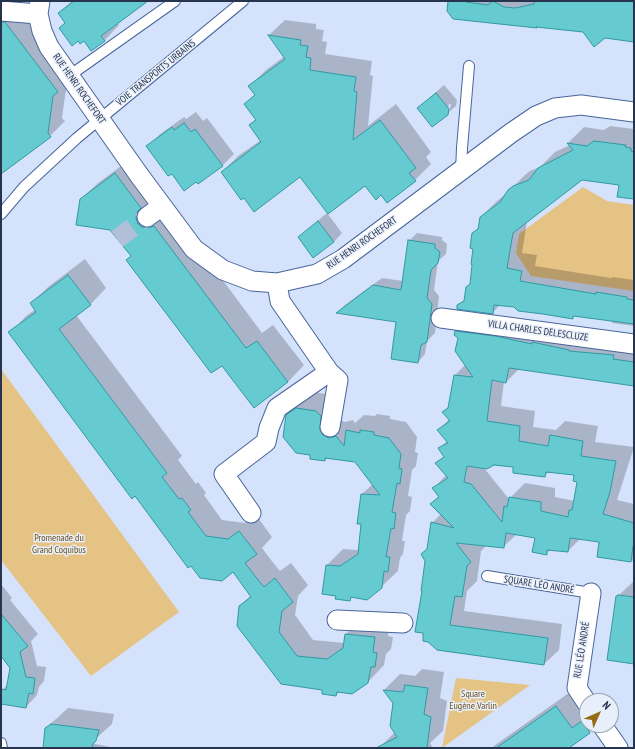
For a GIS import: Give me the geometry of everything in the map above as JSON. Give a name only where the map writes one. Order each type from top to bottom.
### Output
[{"type":"street","name":"RUE HENRI ROCHEFORT","points":[[39,7],[42,31],[49,47],[99,119],[154,211],[194,249],[223,270],[252,281],[277,283],[317,274],[343,259],[511,133],[536,116],[556,108],[581,105],[634,112]]},
{"type":"street","points":[[1,11],[39,7]]},
{"type":"street","points":[[277,283],[280,301],[328,372],[338,380],[330,427]]},
{"type":"street","name":"VILLA CHARLES DELESCLUZE","points":[[441,318],[634,344]]},
{"type":"street","points":[[251,513],[224,474],[266,442],[268,428],[277,408],[328,372]]},
{"type":"street","name":"RUE LÉO ANDRÉ","points":[[580,693],[576,688],[591,594]]},
{"type":"street","points":[[337,620],[403,623]]},
{"type":"street","points":[[608,733],[618,748]]},
{"type":"lane","points":[[69,76],[175,1]]},
{"type":"lane","name":"VOIE TRANSPORTS URBAINS","points":[[1,214],[24,187],[77,138],[243,1]]},
{"type":"lane","points":[[461,171],[469,66]]},
{"type":"lane","name":"SQUARE LÉO ANDRÉ","points":[[487,576],[591,594]]},
{"type":"lane","points":[[1,743],[2,748]]},
{"type":"green space","points":[[583,187],[607,201],[634,205],[634,291],[531,276],[516,253],[519,234]]},
{"type":"green space","name":"Promenade du Grand Coquibus","points":[[1,369],[179,612],[91,676],[1,560]]},
{"type":"green space","name":"Square Eugène Varlin","points":[[456,678],[530,685],[442,748]]},
{"type":"building","points":[[74,1],[148,1],[101,36],[105,41],[91,51],[84,41],[80,44],[78,41],[72,46],[59,28],[65,23],[58,13]]},
{"type":"building","points":[[448,1],[466,1],[488,5],[493,1],[504,7],[515,8],[534,4],[534,1],[634,1],[634,42],[605,38],[594,47],[583,32],[453,19],[447,11]]},
{"type":"building","points":[[1,22],[5,22],[58,92],[53,96],[48,133],[51,137],[1,174]]},
{"type":"building","points":[[268,35],[301,40],[300,45],[308,46],[306,57],[311,58],[310,70],[356,77],[354,91],[357,92],[353,140],[380,120],[416,168],[409,173],[416,181],[387,203],[381,195],[376,200],[365,186],[328,214],[300,177],[254,212],[244,198],[241,200],[221,172],[261,142],[249,125],[256,120],[244,104],[255,95],[248,86],[285,59]]},
{"type":"building","points":[[436,93],[449,109],[448,115],[432,127],[417,108]]},
{"type":"building","points":[[184,123],[191,132],[195,129],[223,166],[198,184],[196,182],[184,191],[172,174],[168,176],[146,146],[172,127],[174,130]]},
{"type":"building","points":[[594,141],[626,145],[625,147],[631,148],[631,151],[634,152],[634,199],[617,197],[619,185],[582,180],[513,233],[507,268],[522,271],[520,281],[596,294],[596,292],[627,297],[627,299],[634,300],[634,324],[573,316],[573,319],[518,311],[514,307],[494,305],[493,314],[457,309],[457,305],[464,301],[466,287],[470,284],[473,249],[470,248],[472,233],[478,229],[480,217],[500,202],[508,190],[513,186],[529,180],[538,168],[573,150],[567,143],[587,146]]},
{"type":"building","points":[[115,173],[141,208],[137,212],[136,218],[138,224],[142,227],[148,228],[154,226],[246,348],[257,341],[288,382],[254,408],[222,366],[211,373],[126,260],[131,256],[110,230],[76,225],[80,199]]},
{"type":"building","points":[[318,221],[334,242],[313,258],[298,237]]},
{"type":"building","points":[[408,240],[435,244],[435,248],[440,252],[438,263],[431,270],[427,298],[432,304],[427,342],[421,345],[418,363],[391,359],[396,322],[336,313],[373,285],[401,290]]},
{"type":"building","points":[[68,275],[91,305],[59,329],[167,473],[162,477],[179,499],[182,498],[191,510],[188,512],[206,536],[228,539],[239,531],[257,554],[245,563],[264,587],[275,578],[293,602],[282,611],[279,632],[297,656],[327,659],[343,648],[345,634],[375,637],[373,652],[377,653],[375,667],[371,667],[368,683],[352,694],[337,692],[336,696],[322,694],[322,690],[281,684],[237,626],[239,606],[251,597],[233,572],[222,581],[200,578],[191,566],[188,568],[135,496],[132,499],[8,332],[36,312],[30,303]]},
{"type":"building","points":[[455,331],[495,336],[532,344],[532,342],[569,351],[614,355],[613,359],[634,362],[634,386],[509,368],[506,383],[492,380],[487,421],[520,426],[519,441],[548,446],[550,435],[583,441],[581,456],[616,461],[610,492],[603,514],[634,523],[634,546],[631,562],[597,557],[599,542],[570,538],[568,552],[547,550],[547,555],[532,552],[535,538],[506,533],[504,548],[456,543],[471,562],[467,566],[462,597],[455,596],[450,625],[548,638],[544,665],[437,650],[428,642],[423,641],[423,633],[415,632],[422,591],[425,561],[421,554],[427,549],[431,522],[454,528],[430,504],[439,497],[432,488],[448,478],[435,463],[444,457],[438,448],[448,443],[437,430],[450,421],[442,412],[448,408],[454,375],[473,377],[455,351],[458,338],[454,335]],"holes":[[[494,465],[513,467],[513,473],[545,477],[546,472],[574,475],[573,481],[577,482],[572,510],[569,510],[568,517],[541,511],[541,502],[509,497],[507,507],[504,506],[502,522],[471,484],[464,482],[467,466],[487,469]]]},
{"type":"building","points":[[296,408],[316,411],[321,416],[320,430],[323,435],[329,438],[336,436],[344,446],[346,430],[360,433],[360,430],[374,432],[374,435],[389,438],[401,454],[399,468],[402,469],[400,484],[397,483],[392,512],[396,513],[394,529],[391,528],[386,557],[390,557],[388,572],[384,571],[382,588],[367,600],[351,597],[350,601],[335,599],[336,596],[322,594],[326,565],[340,566],[358,554],[361,524],[357,524],[361,494],[380,495],[355,462],[325,458],[325,461],[310,459],[310,455],[296,453],[283,437],[286,415]]},
{"type":"building","points":[[616,596],[634,597],[634,664],[607,660]]},
{"type":"building","points":[[1,614],[28,646],[20,652],[26,677],[35,678],[33,694],[29,693],[26,708],[1,704],[1,689],[6,690],[10,668],[1,656]]},
{"type":"building","points":[[405,685],[428,688],[424,714],[431,717],[427,748],[376,748],[397,737],[390,726],[393,703],[383,690],[403,692]]},
{"type":"building","points":[[556,706],[572,728],[579,723],[579,733],[590,733],[569,748],[496,748]]},
{"type":"building","points":[[51,724],[99,730],[92,748],[43,748],[45,728]]},
{"type":"tunnel","points":[[117,239],[147,217]]}]
